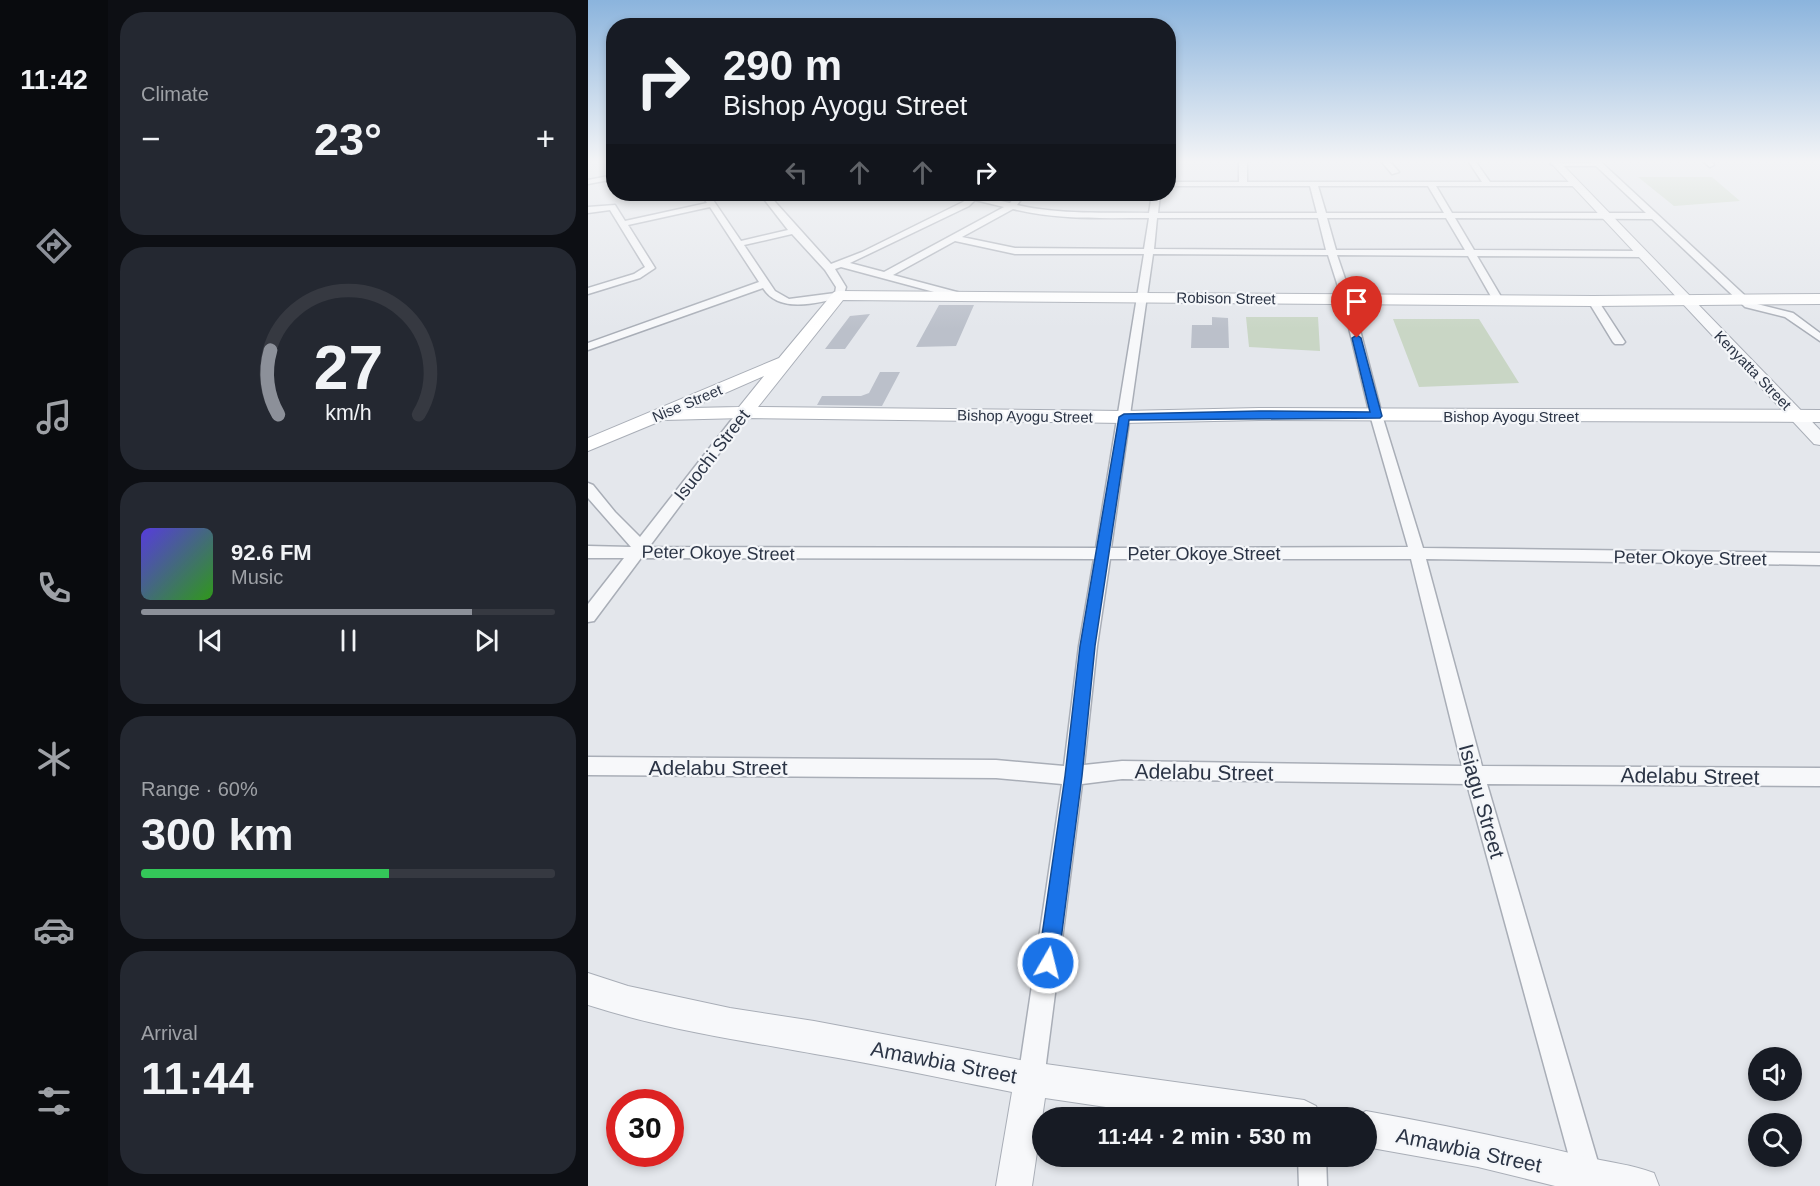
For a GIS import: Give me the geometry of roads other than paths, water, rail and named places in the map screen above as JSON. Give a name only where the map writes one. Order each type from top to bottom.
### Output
[{"type":"main road","name":"Robison Street","points":[[839,296],[1593,301],[1820,299]]},
{"type":"main road","name":"Isuochi Street","points":[[744,412],[839,296]]},
{"type":"main road","name":"Nise Street","points":[[588,445],[787,360]]},
{"type":"main road","name":"Bishop Ayogu Street","points":[[662,414],[744,412],[1124,417],[1259,414],[1820,416]]},
{"type":"street","points":[[589,289],[637,276],[650,268],[617,217]]},
{"type":"street","points":[[621,224],[651,217]]},
{"type":"street","points":[[721,217],[771,293],[787,302],[839,296],[841,287],[828,268],[783,217]]},
{"type":"street","points":[[828,268],[842,264],[938,217]]},
{"type":"street","points":[[886,275],[991,217]]},
{"type":"street","points":[[1014,1186],[1073,776],[1088,646],[1143,297],[1152,217]]},
{"type":"street","name":"Isiagu Street","points":[[1321,217],[1347,299],[1376,416],[1417,553],[1460,724],[1589,1181]]},
{"type":"street","points":[[1450,217],[1498,300]]},
{"type":"street","name":"Kenyatta Street","points":[[1605,217],[1820,440]]},
{"type":"street","points":[[1655,217],[1744,300],[1759,309],[1789,315],[1820,338]]},
{"type":"street","points":[[738,244],[794,231]]},
{"type":"street","points":[[954,238],[1015,251],[1642,254]]},
{"type":"street","points":[[842,264],[969,298]]},
{"type":"street","points":[[588,347],[764,284]]},
{"type":"street","points":[[1593,301],[1619,342]]},
{"type":"street","name":"Isuochi Street","points":[[588,616],[744,412]]},
{"type":"street","points":[[588,488],[639,550]]},
{"type":"street","name":"Peter Okoye Street","points":[[588,552],[639,550],[1103,554],[1417,553],[1820,559]]},
{"type":"street","name":"Adelabu Street","points":[[588,766],[996,769],[1073,776],[1122,770],[1280,774],[1820,777]]},
{"type":"street","name":"Amawbia Street","points":[[588,989],[627,1002],[730,1024],[814,1036],[1031,1079],[1227,1107]]},
{"type":"street","name":"Amawbia Street","points":[[1377,1131],[1478,1149],[1589,1181],[1641,1186]]},
{"type":"street","points":[[1312,1167],[1313,1186]]}]
